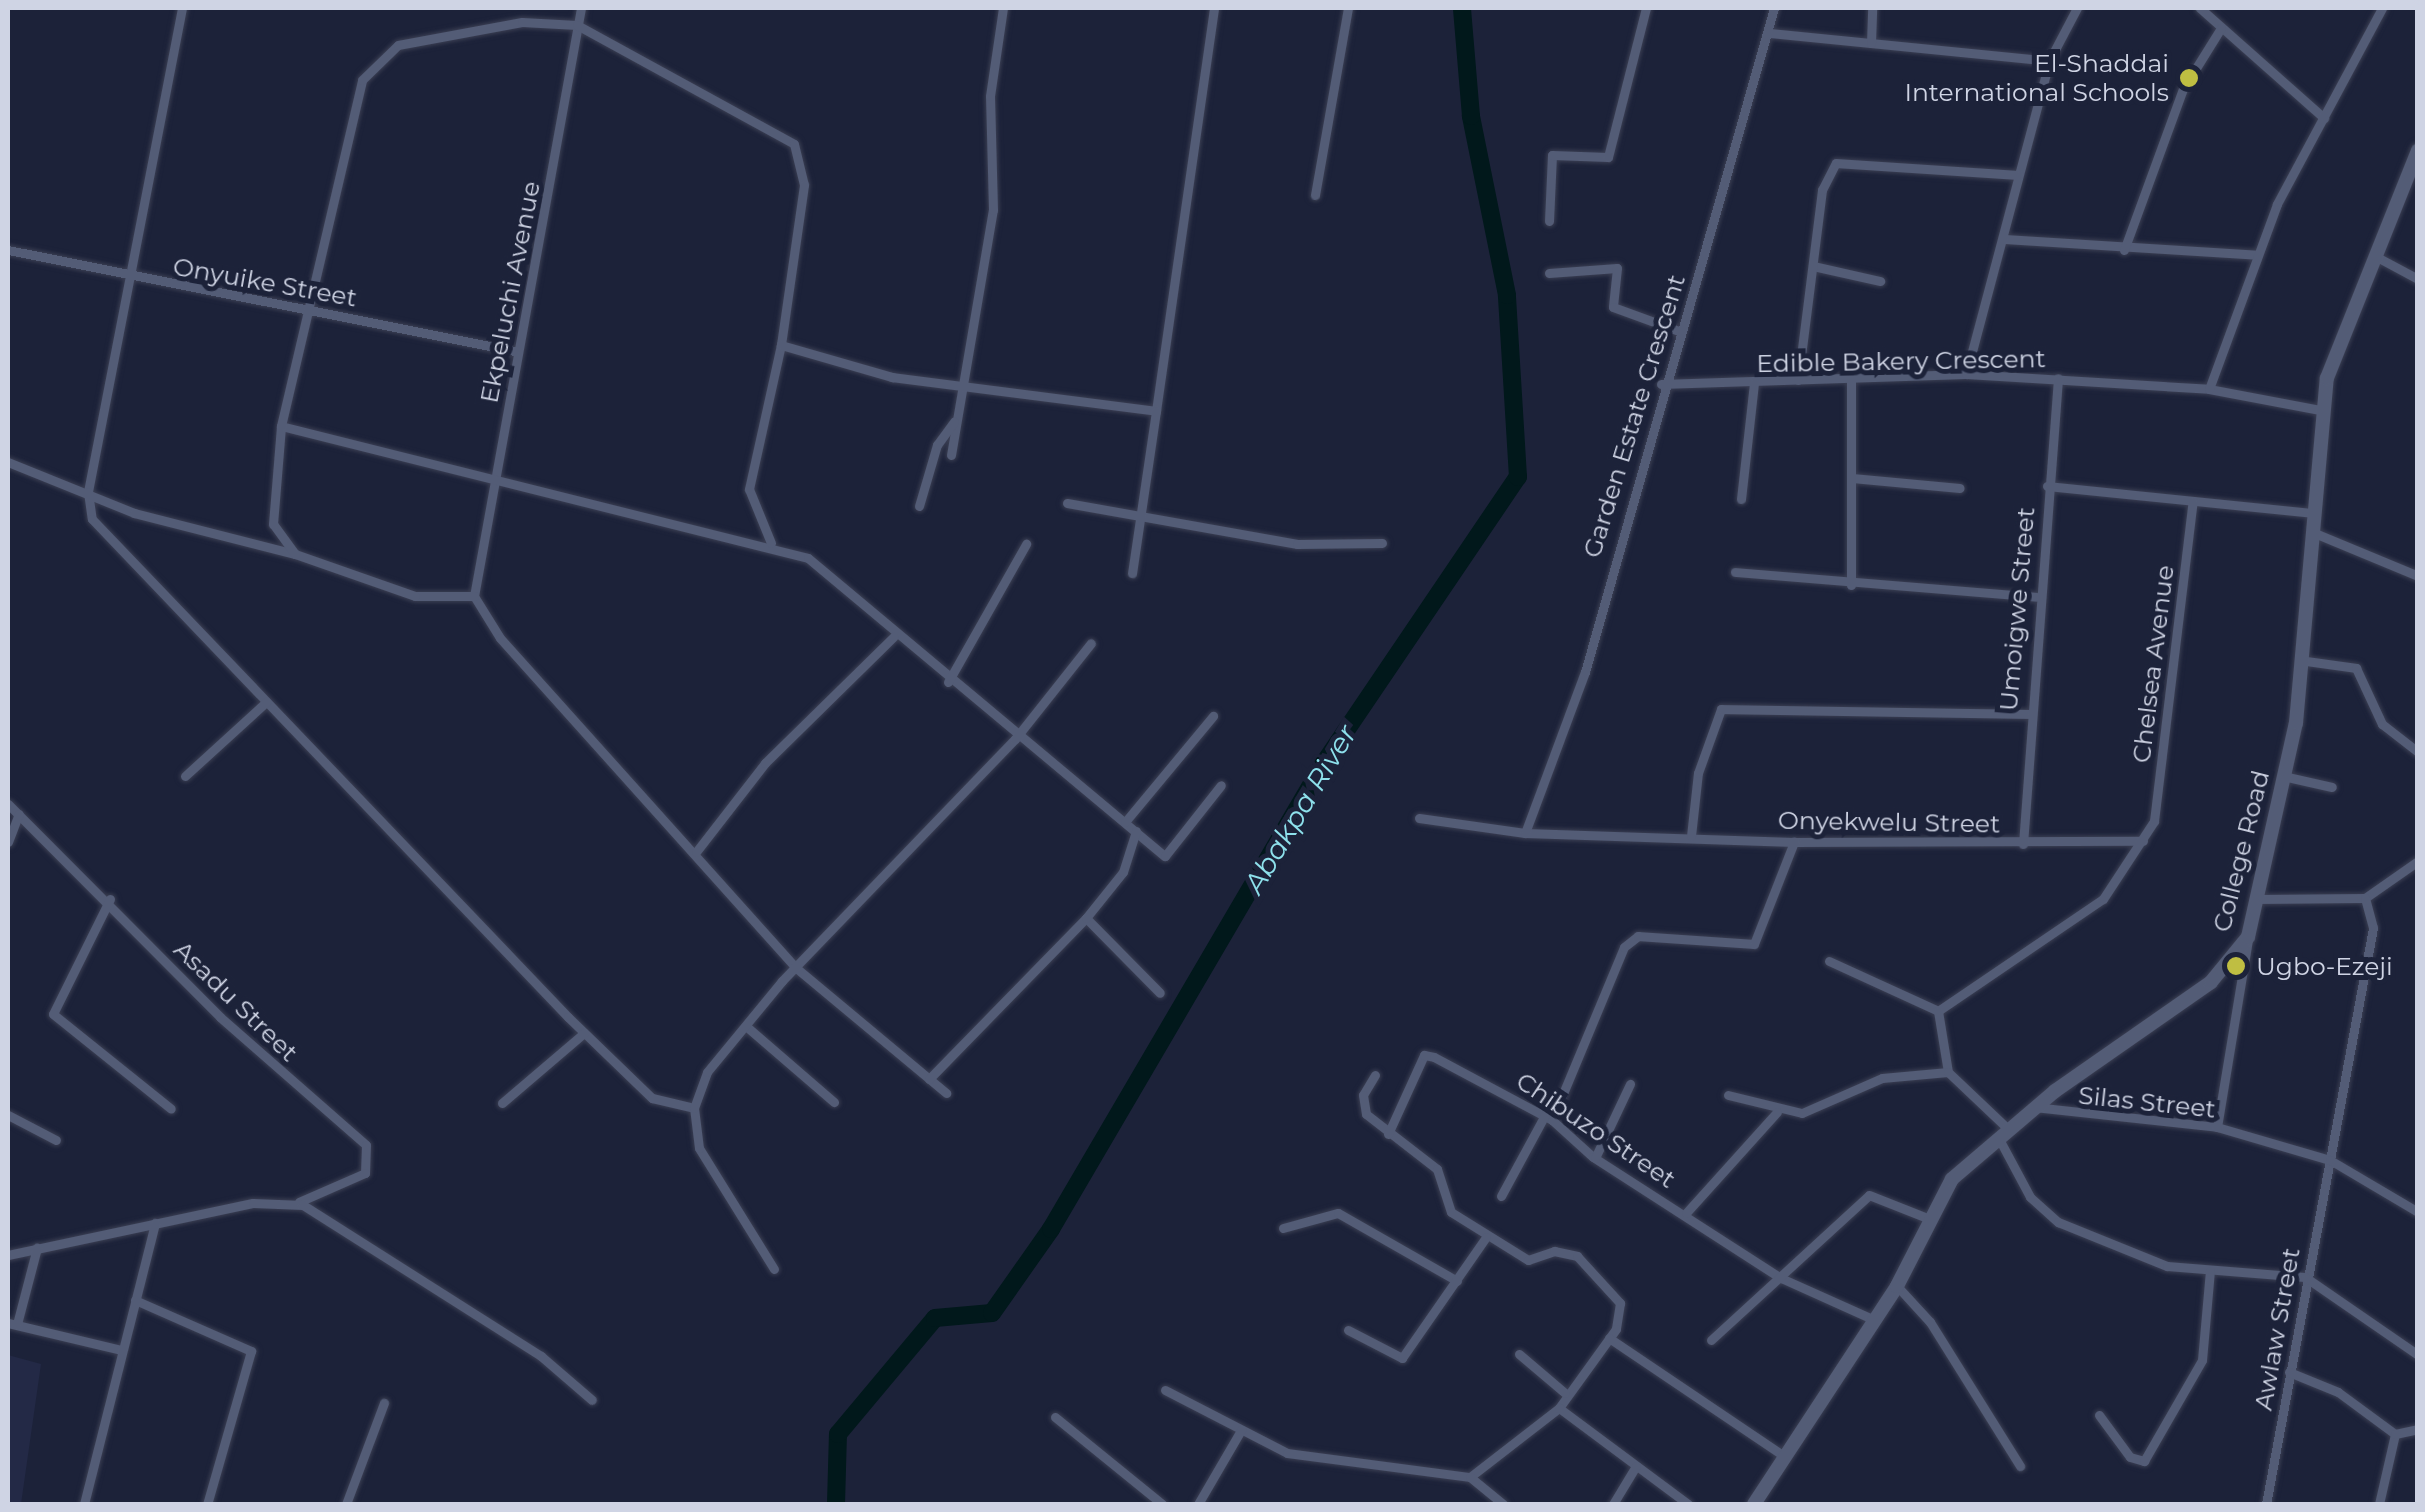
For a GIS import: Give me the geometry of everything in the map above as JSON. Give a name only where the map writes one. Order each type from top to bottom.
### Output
[{"type":"main road","name":"College Road","points":[[1754,1504],[1780,1454],[1870,1318],[1897,1286],[1952,1179],[2034,1107],[2211,982],[2248,937],[2283,776],[2299,660],[2320,410],[2373,255],[2418,151]]},
{"type":"street","points":[[182,8],[88,492],[101,530],[584,1033],[652,1098],[694,1108]]},
{"type":"street","name":"Ekpeluchi Avenue","points":[[474,596],[498,477],[515,351],[581,8]]},
{"type":"street","points":[[951,455],[998,167],[990,96],[1002,8]]},
{"type":"street","points":[[1132,573],[1214,8]]},
{"type":"street","points":[[1314,195],[1348,8]]},
{"type":"street","points":[[1548,221],[1559,156],[1608,157],[1646,8]]},
{"type":"street","name":"Garden Estate Crescent","points":[[1524,833],[1586,672],[1661,384],[1770,34],[1774,8]]},
{"type":"street","points":[[1872,8],[1872,43]]},
{"type":"street","points":[[1966,374],[2006,239],[2018,175],[2050,62],[2076,8]]},
{"type":"street","points":[[2200,8],[2324,118]]},
{"type":"street","points":[[2209,389],[2256,256],[2382,8]]},
{"type":"street","points":[[296,554],[273,524],[281,426],[310,310],[350,104],[375,61],[430,38],[522,22],[577,24],[794,144],[804,185],[781,345],[748,489],[771,543]]},
{"type":"street","points":[[2124,250],[2183,88],[2221,28]]},
{"type":"street","points":[[1770,34],[2050,62]]},
{"type":"street","points":[[1798,380],[1822,190],[1836,162],[2018,175]]},
{"type":"street","points":[[2006,239],[2256,256]]},
{"type":"street","name":"Onyuike Street","points":[[8,250],[515,351]]},
{"type":"street","points":[[2373,255],[2418,279]]},
{"type":"street","points":[[1813,266],[1880,281]]},
{"type":"street","points":[[1549,273],[1617,268],[1613,307],[1679,331]]},
{"type":"street","points":[[781,345],[892,377],[961,382],[1156,411]]},
{"type":"street","name":"Edible Bakery Crescent","points":[[1661,384],[1966,374],[2209,389],[2320,410]]},
{"type":"street","name":"Umoigwe Street","points":[[2022,844],[2036,596],[2058,378]]},
{"type":"street","points":[[1850,584],[1851,380]]},
{"type":"street","points":[[1740,499],[1754,383]]},
{"type":"street","points":[[919,506],[937,445],[956,420]]},
{"type":"street","points":[[281,426],[771,543],[826,572],[893,636],[1015,739],[1168,855],[1221,786]]},
{"type":"street","points":[[8,462],[134,513],[296,554],[414,596],[474,596],[500,638],[796,967],[946,1094]]},
{"type":"street","points":[[1852,478],[1960,488]]},
{"type":"street","points":[[2048,486],[2312,513]]},
{"type":"street","name":"Chelsea Avenue","points":[[2147,836],[2193,501]]},
{"type":"street","points":[[1067,502],[1297,544],[1382,544]]},
{"type":"street","points":[[2309,532],[2418,576]]},
{"type":"street","points":[[948,682],[1026,544]]},
{"type":"street","points":[[1735,572],[2036,596]]},
{"type":"street","points":[[696,852],[765,763],[893,636]]},
{"type":"street","points":[[774,1269],[712,1178],[694,1108],[708,1072],[796,967],[1015,739],[1091,643]]},
{"type":"street","points":[[2299,660],[2356,668],[2382,724],[2418,752]]},
{"type":"street","points":[[185,776],[266,702]]},
{"type":"street","points":[[1691,836],[1698,773],[1721,710],[2028,714]]},
{"type":"street","points":[[1125,822],[1213,716]]},
{"type":"street","points":[[2283,776],[2332,787]]},
{"type":"street","name":"Asadu Street","points":[[8,804],[110,899],[220,1017],[366,1145],[365,1173],[293,1203]]},
{"type":"street","points":[[8,842],[19,814]]},
{"type":"street","name":"Onyekwelu Street","points":[[1420,818],[1524,833],[1634,833],[1794,842],[2022,844],[2147,836]]},
{"type":"street","points":[[929,1079],[1086,918],[1122,872],[1136,831]]},
{"type":"street","points":[[1938,1011],[2081,920],[2147,836]]},
{"type":"street","points":[[1500,1196],[1548,1118],[1612,967],[1638,936],[1754,944],[1794,842]]},
{"type":"street","points":[[2256,899],[2365,898],[2418,861]]},
{"type":"street","name":"Awlaw Street","points":[[2266,1504],[2330,1160],[2344,1048],[2372,928],[2365,898]]},
{"type":"street","points":[[110,899],[53,1014],[172,1110]]},
{"type":"street","points":[[1086,918],[1160,993]]},
{"type":"street","points":[[2217,1127],[2248,937]]},
{"type":"street","points":[[1829,961],[1938,1011]]},
{"type":"street","points":[[1938,1011],[1948,1072],[2003,1132],[2041,1212],[2167,1266],[2305,1278],[2418,1356]]},
{"type":"street","points":[[747,1027],[834,1102]]},
{"type":"street","points":[[502,1104],[584,1033]]},
{"type":"street","name":"Chibuzo Street","points":[[1388,1134],[1424,1055],[1548,1118],[1595,1158],[1686,1213],[1781,1278],[1870,1318]]},
{"type":"street","points":[[1728,1095],[1777,1112],[1818,1110],[1882,1078],[1948,1072]]},
{"type":"street","points":[[1375,1075],[1362,1106],[1388,1134],[1437,1169],[1445,1204],[1486,1237],[1528,1260],[1554,1251],[1576,1256],[1620,1303],[1610,1338],[1565,1393],[1559,1408],[1470,1477]]},
{"type":"street","points":[[1595,1158],[1630,1084]]},
{"type":"street","name":"Silas Street","points":[[2034,1107],[2217,1127],[2330,1160],[2418,1212]]},
{"type":"street","points":[[1686,1213],[1777,1112]]},
{"type":"street","points":[[8,1115],[56,1140]]},
{"type":"street","points":[[1711,1340],[1876,1192],[1930,1218]]},
{"type":"street","points":[[8,1255],[155,1224],[293,1203],[337,1222],[592,1400]]},
{"type":"street","points":[[1283,1228],[1338,1212],[1457,1281]]},
{"type":"street","points":[[84,1504],[155,1224]]},
{"type":"street","points":[[1348,1330],[1402,1358],[1486,1237]]},
{"type":"street","points":[[37,1248],[12,1324],[121,1350]]},
{"type":"street","points":[[2098,1415],[2130,1457],[2144,1461],[2202,1360],[2210,1271]]},
{"type":"street","points":[[1897,1286],[1930,1322],[2020,1466]]},
{"type":"street","points":[[135,1300],[252,1352],[210,1502]]},
{"type":"street","points":[[1610,1338],[1780,1454]]},
{"type":"street","points":[[1519,1354],[1565,1393]]},
{"type":"street","points":[[2289,1372],[2338,1392],[2395,1434],[2418,1429]]},
{"type":"street","points":[[1165,1390],[1301,1456],[1470,1477],[1503,1504]]},
{"type":"street","points":[[346,1504],[384,1404]]},
{"type":"street","points":[[1559,1408],[1688,1504]]},
{"type":"street","points":[[1055,1417],[1162,1504]]},
{"type":"street","points":[[1198,1504],[1242,1430]]},
{"type":"street","points":[[2378,1504],[2395,1434]]},
{"type":"street","points":[[1613,1504],[1636,1466]]},
{"type":"shaded area","points":[[8,1355],[41,1364],[21,1504],[8,1504]]},
{"type":"waterway","name":"Abakpa River","points":[[836,1504],[838,1434],[935,1318],[992,1313],[1051,1229],[1324,763],[1518,477],[1507,295],[1471,116],[1462,8]]},
{"type":"place","name":"El-Shaddai International Schools","points":[[2189,78]]},
{"type":"place","name":"Ugbo-Ezeji","points":[[2236,966]]}]
